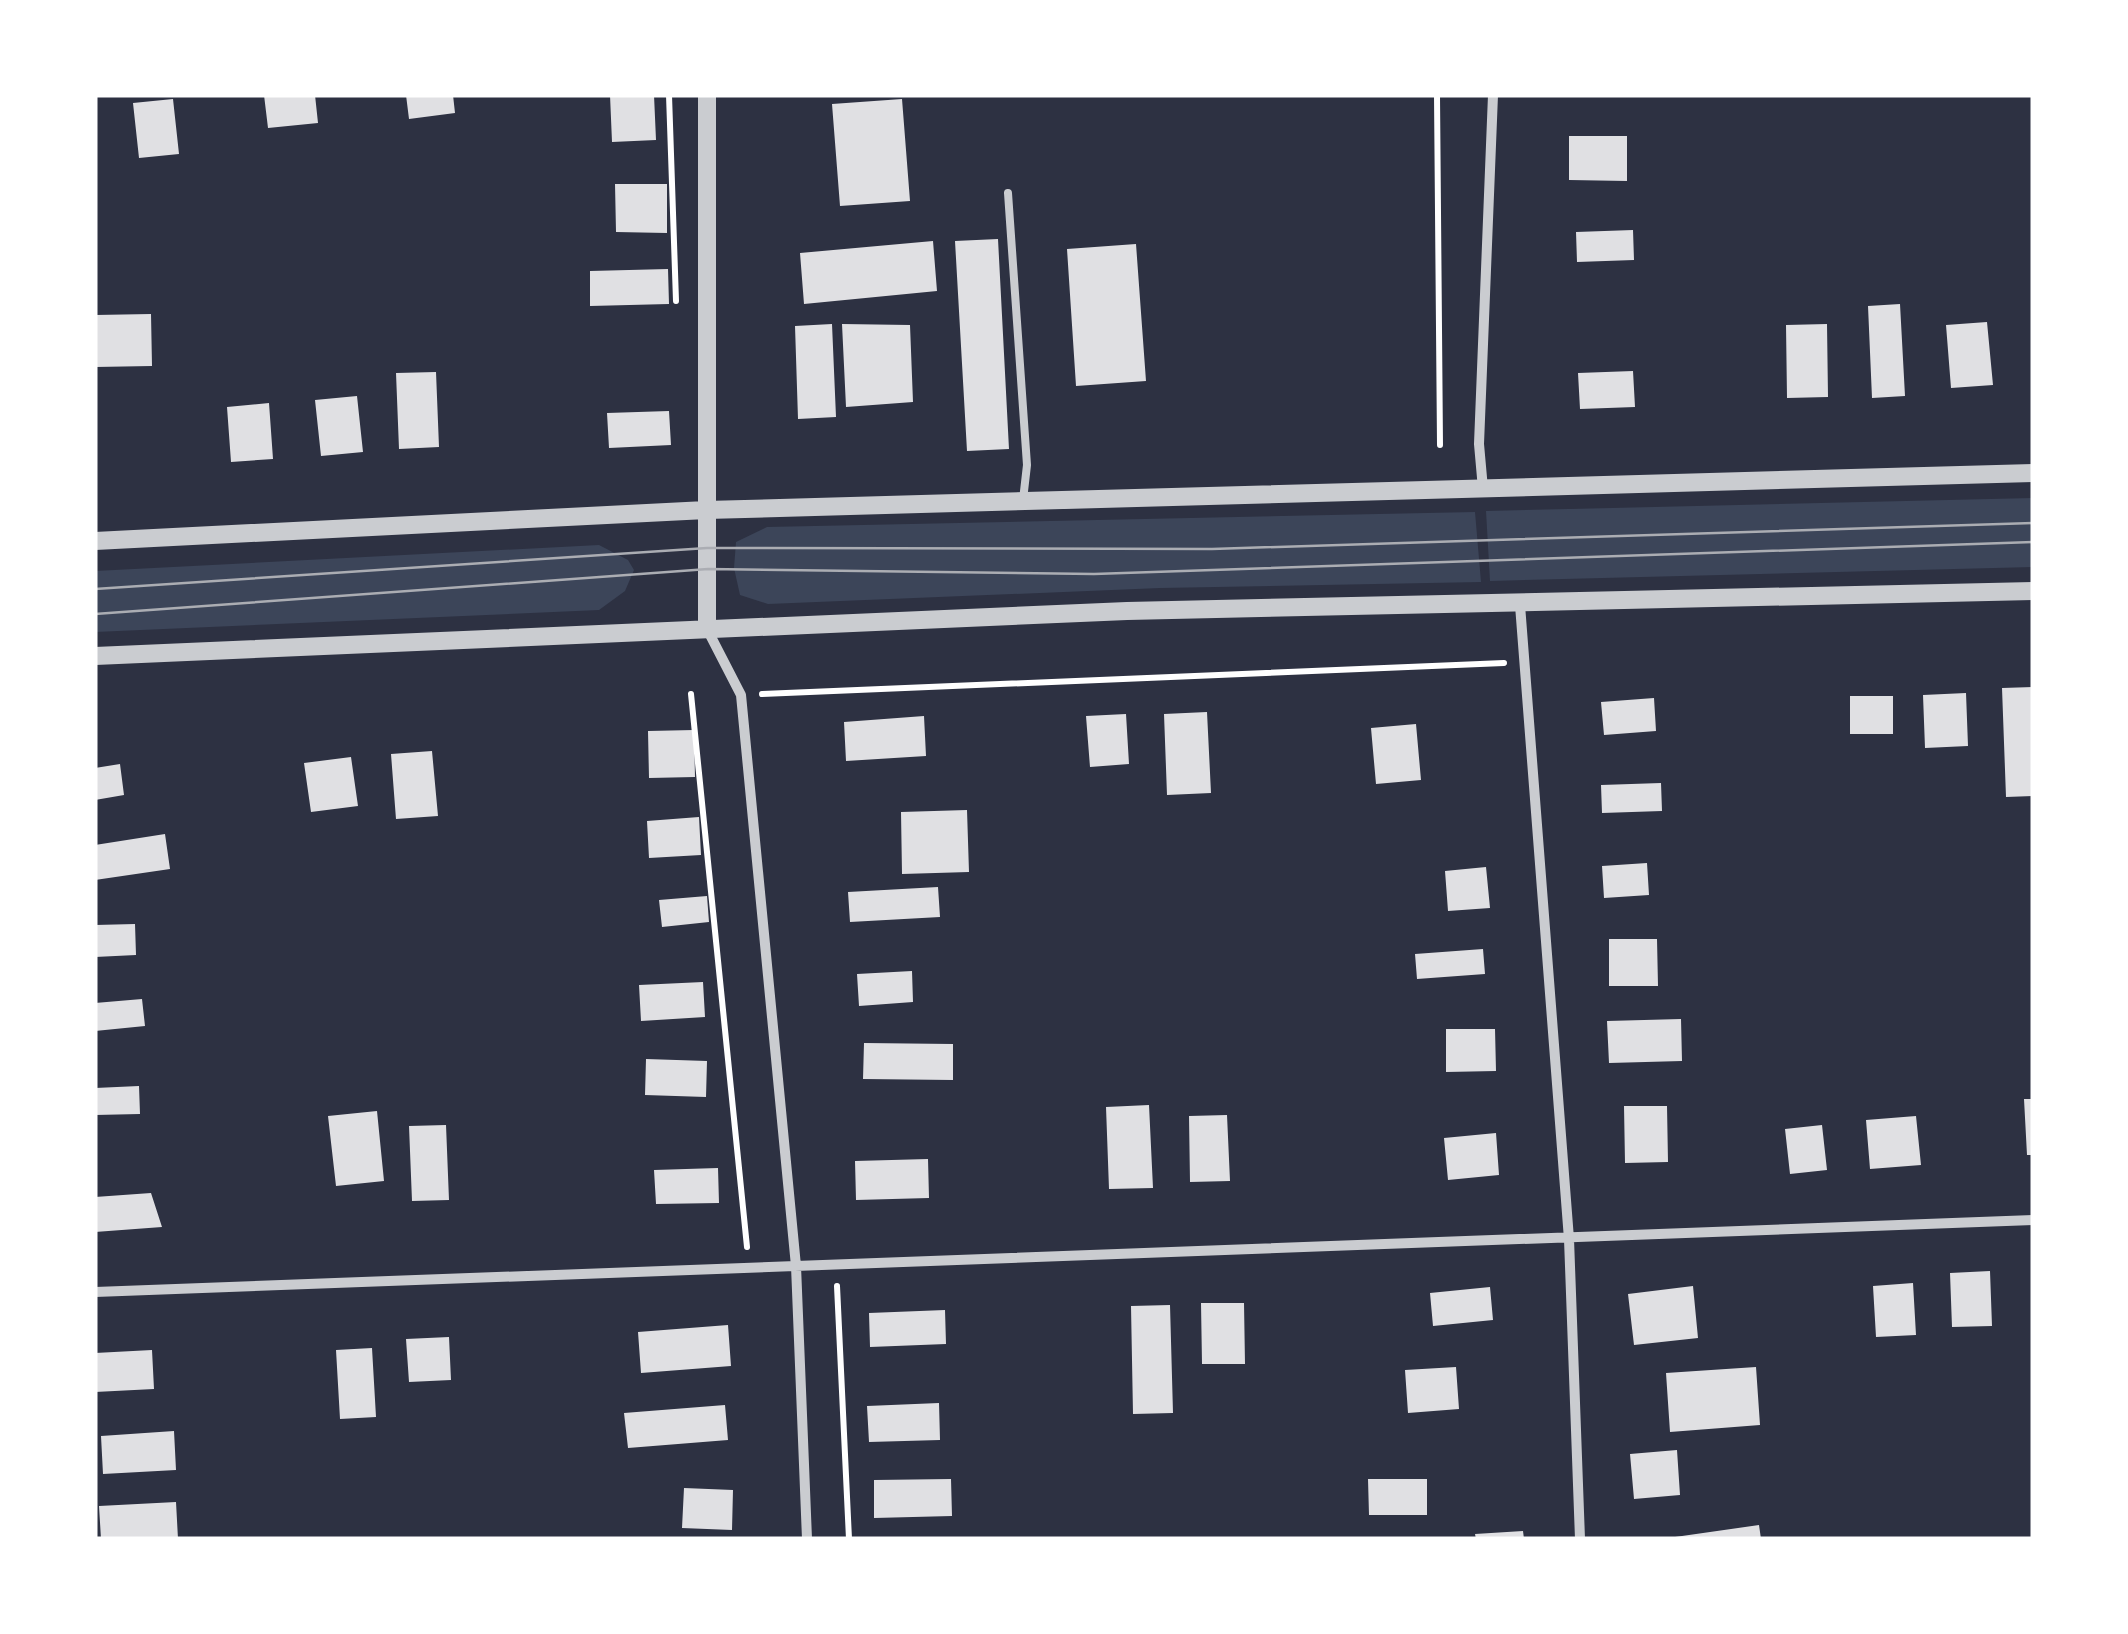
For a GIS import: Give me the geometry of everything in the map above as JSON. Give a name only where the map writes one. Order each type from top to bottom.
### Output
[{"type":"street","points":[[707,95],[707,628],[741,695],[796,1266],[807,1539]]},
{"type":"street","points":[[1483,488],[1479,444],[1493,95]]},
{"type":"street","points":[[95,541],[706,510],[2033,472]]},
{"type":"street","points":[[95,656],[1127,612],[2033,591]]},
{"type":"street","points":[[1520,605],[1569,1238],[1580,1539]]},
{"type":"street","points":[[95,1292],[2033,1220]]},
{"type":"lane","points":[[1008,193],[1028,465],[1023,500]]},
{"type":"path","points":[[670,95],[676,311]]},
{"type":"path","points":[[1436,95],[1440,445]]},
{"type":"path","points":[[741,695],[1525,663]]},
{"type":"path","points":[[691,694],[749,1268]]},
{"type":"path","points":[[836,1265],[850,1539]]},
{"type":"shaded area","points":[[2033,498],[2033,567],[1490,581],[1486,511]]},
{"type":"shaded area","points":[[1475,512],[1481,582],[1160,588],[768,604],[740,595],[734,568],[736,542],[767,527]]},
{"type":"shaded area","points":[[599,545],[628,560],[634,570],[625,591],[599,610],[95,632],[95,571]]},
{"type":"building","points":[[264,95],[315,95],[318,123],[268,128]]},
{"type":"building","points":[[406,95],[453,95],[455,113],[409,119]]},
{"type":"building","points":[[610,95],[654,95],[656,140],[612,142]]},
{"type":"building","points":[[173,99],[179,154],[139,158],[133,103]]},
{"type":"building","points":[[902,99],[910,201],[840,206],[832,104]]},
{"type":"building","points":[[1569,136],[1627,136],[1627,181],[1569,180]]},
{"type":"building","points":[[615,184],[667,184],[667,233],[616,232]]},
{"type":"building","points":[[1633,230],[1634,260],[1577,262],[1576,232]]},
{"type":"building","points":[[998,239],[1009,449],[967,451],[955,241]]},
{"type":"building","points":[[933,241],[937,291],[804,304],[800,253]]},
{"type":"building","points":[[1136,244],[1146,381],[1076,386],[1067,249]]},
{"type":"building","points":[[668,269],[669,304],[590,306],[590,271]]},
{"type":"building","points":[[1900,304],[1905,396],[1872,398],[1868,306]]},
{"type":"building","points":[[151,314],[152,366],[95,367],[95,315]]},
{"type":"building","points":[[1987,322],[1993,385],[1951,388],[1946,325]]},
{"type":"building","points":[[832,324],[836,417],[798,419],[795,326]]},
{"type":"building","points":[[842,324],[910,325],[913,402],[846,407]]},
{"type":"building","points":[[1827,324],[1828,397],[1787,398],[1786,325]]},
{"type":"building","points":[[1633,371],[1635,407],[1580,409],[1578,373]]},
{"type":"building","points":[[436,372],[439,447],[399,449],[396,373]]},
{"type":"building","points":[[357,396],[363,452],[321,456],[315,400]]},
{"type":"building","points":[[269,403],[273,459],[231,462],[227,407]]},
{"type":"building","points":[[669,411],[671,445],[609,448],[607,413]]},
{"type":"building","points":[[2033,687],[2033,796],[2006,797],[2002,688]]},
{"type":"building","points":[[1966,693],[1968,746],[1925,748],[1923,695]]},
{"type":"building","points":[[1850,696],[1893,696],[1893,734],[1850,734]]},
{"type":"building","points":[[1654,698],[1656,731],[1604,735],[1601,702]]},
{"type":"building","points":[[1207,712],[1211,793],[1167,795],[1164,714]]},
{"type":"building","points":[[1126,714],[1129,764],[1090,767],[1086,716]]},
{"type":"building","points":[[924,716],[926,756],[846,761],[844,722]]},
{"type":"building","points":[[1416,724],[1421,780],[1376,784],[1371,728]]},
{"type":"building","points":[[694,730],[695,777],[649,778],[648,731]]},
{"type":"building","points":[[432,751],[438,816],[396,819],[391,754]]},
{"type":"building","points":[[351,757],[358,806],[311,812],[304,763]]},
{"type":"building","points":[[120,764],[124,795],[95,800],[95,768]]},
{"type":"building","points":[[1661,783],[1662,811],[1602,813],[1601,785]]},
{"type":"building","points":[[967,810],[969,872],[902,874],[901,812]]},
{"type":"building","points":[[699,817],[701,855],[649,858],[647,821]]},
{"type":"building","points":[[165,834],[170,869],[95,880],[95,845]]},
{"type":"building","points":[[1647,863],[1649,895],[1604,898],[1602,866]]},
{"type":"building","points":[[1486,867],[1490,908],[1448,911],[1445,871]]},
{"type":"building","points":[[938,887],[940,917],[850,922],[848,892]]},
{"type":"building","points":[[707,896],[709,922],[662,927],[659,900]]},
{"type":"building","points":[[135,924],[136,955],[95,957],[95,925]]},
{"type":"building","points":[[1609,939],[1657,939],[1658,986],[1609,986]]},
{"type":"building","points":[[1483,949],[1485,974],[1417,979],[1415,954]]},
{"type":"building","points":[[912,971],[913,1002],[859,1006],[857,974]]},
{"type":"building","points":[[703,982],[705,1017],[641,1021],[639,985]]},
{"type":"building","points":[[142,999],[145,1026],[95,1031],[95,1003]]},
{"type":"building","points":[[1681,1019],[1682,1061],[1609,1063],[1607,1021]]},
{"type":"building","points":[[1446,1029],[1495,1029],[1496,1071],[1446,1072]]},
{"type":"building","points":[[864,1043],[953,1044],[953,1080],[863,1079]]},
{"type":"building","points":[[646,1059],[707,1061],[706,1097],[645,1095]]},
{"type":"building","points":[[139,1086],[140,1114],[95,1115],[95,1088]]},
{"type":"building","points":[[2024,1099],[2033,1099],[2033,1155],[2027,1155]]},
{"type":"building","points":[[1149,1105],[1153,1188],[1109,1189],[1106,1107]]},
{"type":"building","points":[[1624,1106],[1667,1106],[1668,1162],[1625,1163]]},
{"type":"building","points":[[377,1111],[384,1181],[336,1186],[328,1116]]},
{"type":"building","points":[[1227,1115],[1230,1181],[1190,1182],[1189,1116]]},
{"type":"building","points":[[1916,1116],[1921,1165],[1870,1169],[1866,1120]]},
{"type":"building","points":[[446,1125],[449,1200],[412,1201],[409,1126]]},
{"type":"building","points":[[1822,1125],[1827,1170],[1790,1174],[1785,1129]]},
{"type":"building","points":[[1496,1133],[1499,1175],[1448,1180],[1444,1138]]},
{"type":"building","points":[[928,1159],[929,1198],[856,1200],[855,1161]]},
{"type":"building","points":[[718,1168],[719,1203],[656,1204],[654,1170]]},
{"type":"building","points":[[151,1193],[162,1227],[95,1232],[95,1197]]},
{"type":"building","points":[[1990,1271],[1992,1326],[1952,1327],[1950,1273]]},
{"type":"building","points":[[1913,1283],[1916,1335],[1876,1337],[1873,1286]]},
{"type":"building","points":[[1693,1286],[1698,1338],[1634,1345],[1628,1294]]},
{"type":"building","points":[[1490,1287],[1493,1320],[1433,1326],[1430,1293]]},
{"type":"building","points":[[1201,1303],[1244,1303],[1245,1364],[1202,1364]]},
{"type":"building","points":[[1170,1305],[1173,1413],[1133,1414],[1131,1306]]},
{"type":"building","points":[[945,1310],[946,1344],[870,1347],[869,1313]]},
{"type":"building","points":[[728,1325],[731,1366],[641,1373],[638,1332]]},
{"type":"building","points":[[449,1337],[451,1380],[409,1382],[406,1339]]},
{"type":"building","points":[[372,1348],[376,1417],[340,1419],[336,1350]]},
{"type":"building","points":[[152,1350],[154,1389],[95,1392],[95,1353]]},
{"type":"building","points":[[1456,1367],[1459,1409],[1408,1413],[1405,1370]]},
{"type":"building","points":[[1756,1367],[1760,1425],[1670,1432],[1666,1373]]},
{"type":"building","points":[[939,1403],[940,1440],[869,1442],[867,1406]]},
{"type":"building","points":[[725,1405],[728,1440],[628,1448],[624,1413]]},
{"type":"building","points":[[174,1431],[176,1470],[103,1474],[101,1436]]},
{"type":"building","points":[[1677,1450],[1680,1495],[1634,1499],[1630,1454]]},
{"type":"building","points":[[951,1479],[952,1516],[874,1518],[874,1480]]},
{"type":"building","points":[[1368,1479],[1427,1479],[1427,1515],[1369,1515]]},
{"type":"building","points":[[684,1488],[733,1490],[732,1530],[682,1528]]},
{"type":"building","points":[[176,1502],[178,1539],[101,1539],[99,1506]]},
{"type":"building","points":[[1759,1525],[1761,1539],[1675,1539],[1675,1537]]},
{"type":"building","points":[[1523,1531],[1524,1539],[1476,1539],[1475,1534]]},
{"type":"tram line","points":[[95,589],[707,548],[1212,549],[2033,523]]},
{"type":"tram line","points":[[95,614],[708,569],[1094,574],[2033,542]]}]
